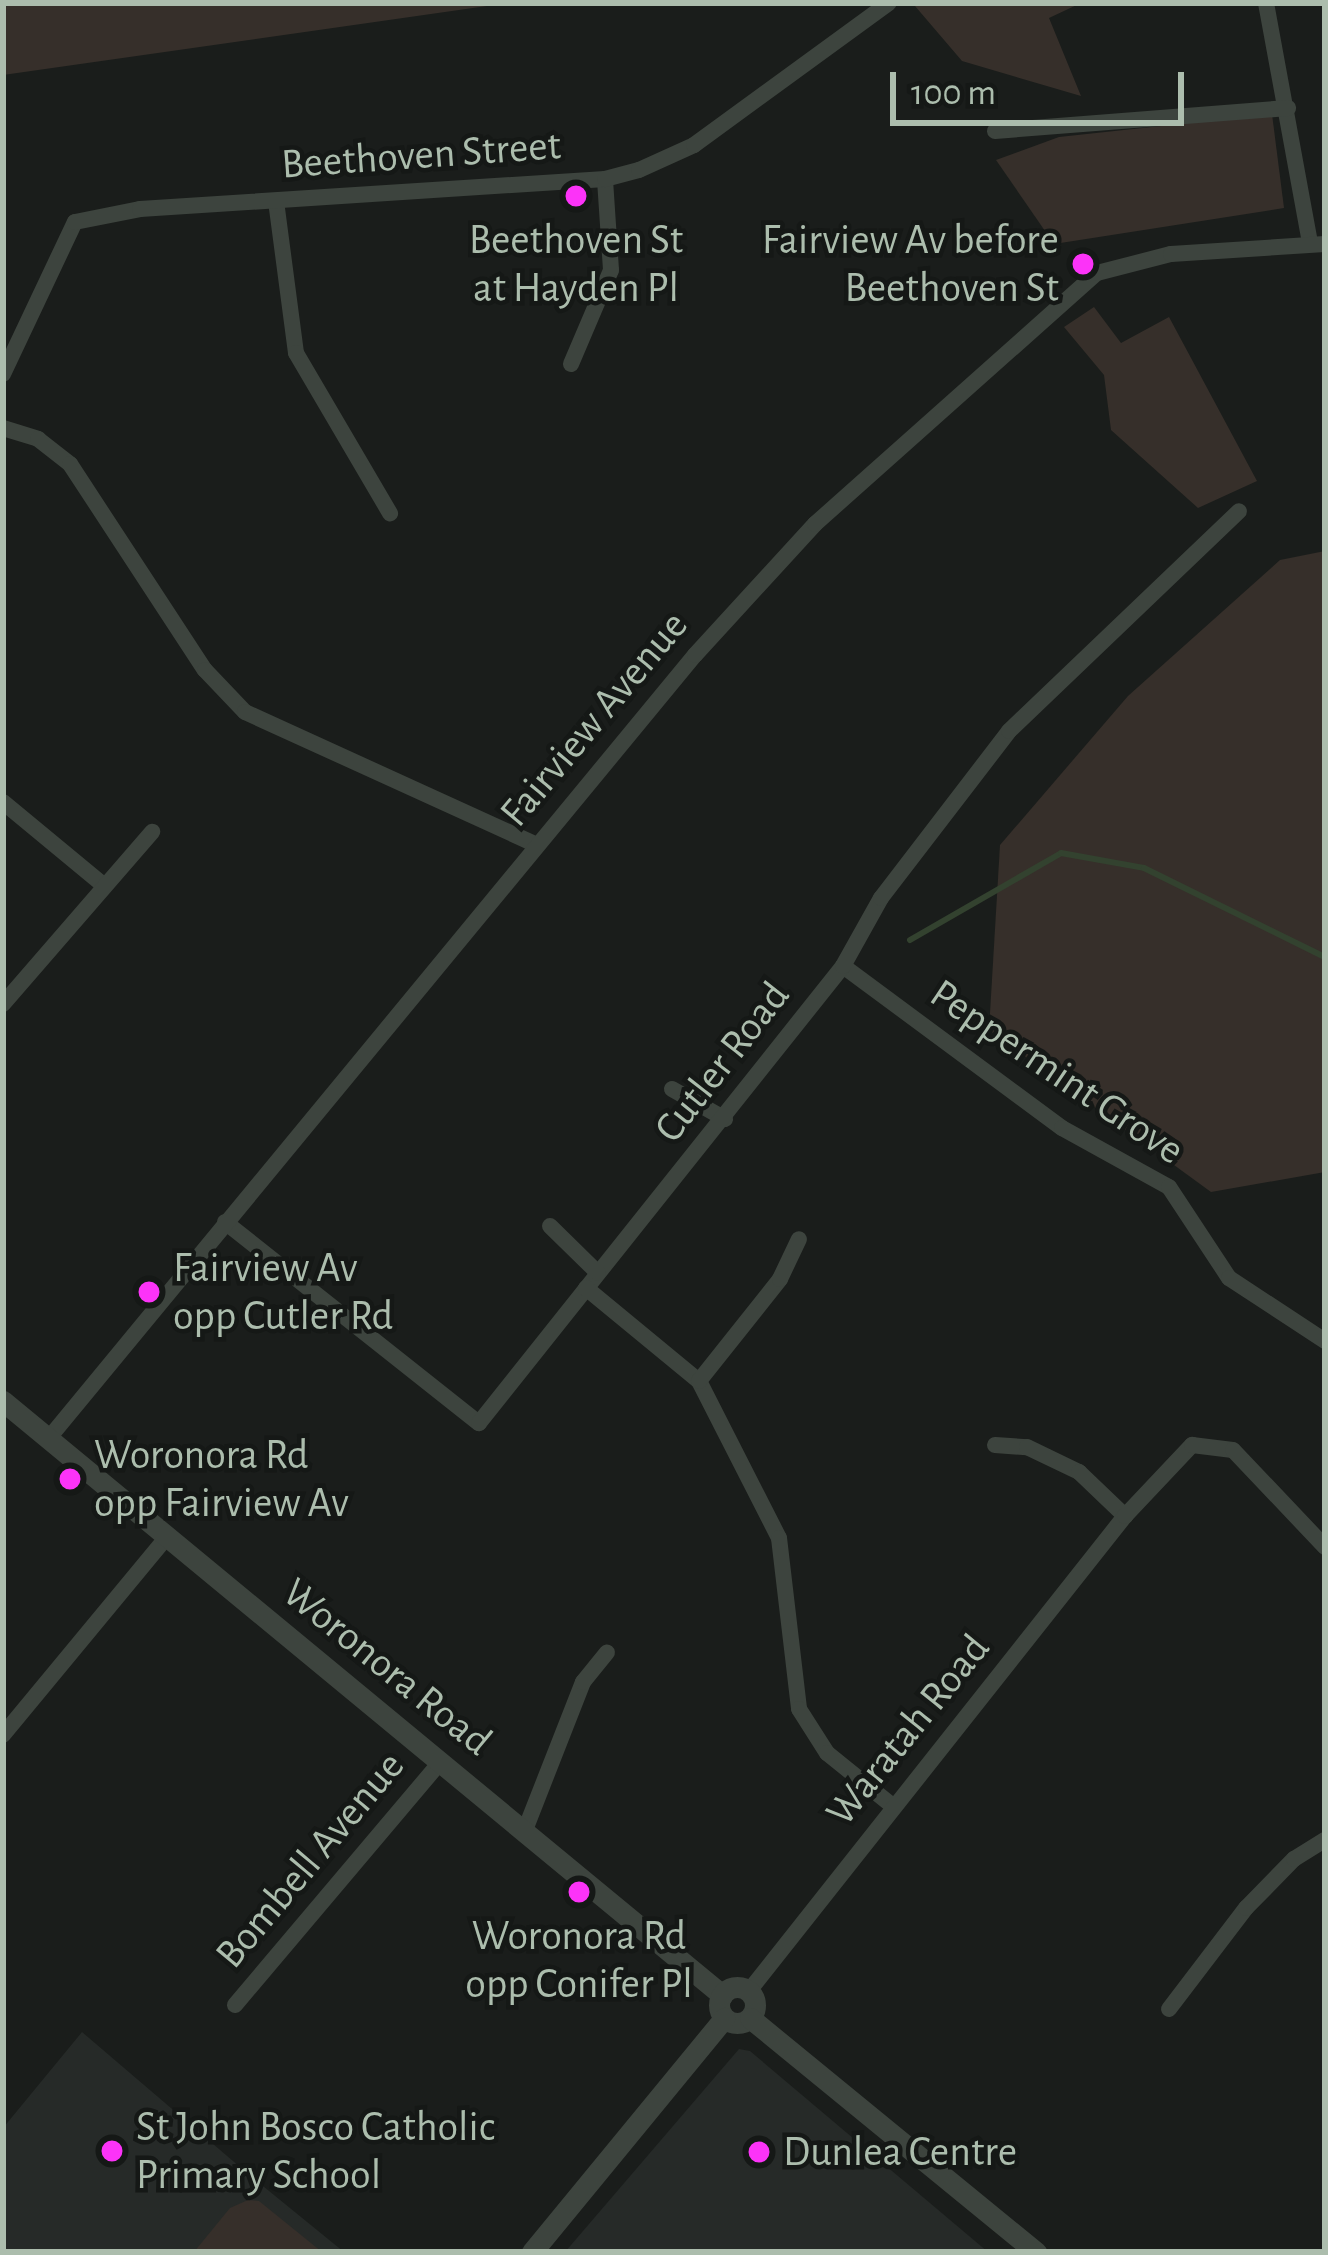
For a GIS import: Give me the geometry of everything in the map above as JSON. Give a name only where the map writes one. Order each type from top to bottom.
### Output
[{"type":"street","name":"Beethoven Street","points":[[3,374],[74,222],[140,209],[605,179],[694,145],[889,3]]},
{"type":"street","points":[[1266,3],[1318,243]]},
{"type":"street","points":[[995,131],[1288,107]]},
{"type":"street","points":[[571,364],[610,270],[605,179]]},
{"type":"street","points":[[276,201],[296,353],[390,513]]},
{"type":"street","name":"Fairview Avenue","points":[[49,1438],[768,570],[1083,281],[1136,260],[1318,243]]},
{"type":"street","points":[[3,428],[38,439],[70,464],[205,670],[245,712],[537,844]]},
{"type":"street","name":"Cutler Road","points":[[226,1222],[479,1423],[725,1119],[843,965],[881,898],[1010,731],[1239,511]]},
{"type":"street","points":[[3,802],[102,884]]},
{"type":"street","points":[[3,1004],[102,884],[152,832]]},
{"type":"street","name":"Peppermint Grove","points":[[843,965],[1046,1118],[1169,1187],[1229,1278],[1325,1341]]},
{"type":"street","points":[[672,1089],[725,1119]]},
{"type":"street","points":[[550,1226],[598,1273]]},
{"type":"street","points":[[700,1381],[780,1279],[800,1239]]},
{"type":"street","points":[[586,1288],[700,1381],[778,1538],[790,1672],[805,1721],[827,1753],[894,1808]]},
{"type":"street","name":"Woronora Road","points":[[3,1401],[722,1995]]},
{"type":"street","name":"Waratah Road","points":[[749,1991],[1126,1516],[1192,1444],[1233,1450],[1325,1547]]},
{"type":"street","points":[[995,1445],[1027,1447],[1078,1472],[1126,1516]]},
{"type":"street","points":[[3,1735],[167,1538]]},
{"type":"street","points":[[525,1830],[583,1682],[607,1652]]},
{"type":"street","name":"Bombell Avenue","points":[[235,2006],[441,1761]]},
{"type":"street","points":[[1169,2009],[1246,1909],[1294,1859],[1325,1840]]},
{"type":"street","points":[[532,2252],[724,2018],[722,1995],[749,1991],[750,2018]]},
{"type":"street","points":[[724,2018],[750,2018],[1036,2252]]},
{"type":"shaded area","points":[[3,3],[508,3],[3,75]]},
{"type":"shaded area","points":[[1081,3],[1049,18],[1081,96],[962,61],[915,6]]},
{"type":"shaded area","points":[[1272,114],[1284,208],[1054,244],[996,160],[1059,137]]},
{"type":"shaded area","points":[[1094,307],[1121,343],[1169,317],[1257,481],[1198,508],[1111,430],[1104,375],[1064,327]]},
{"type":"shaded area","points":[[1325,551],[1325,1172],[1211,1192],[989,1030],[1000,845],[1128,696],[1280,560]]},
{"type":"shaded area","name":"St John Bosco Catholic Primary School","points":[[82,2032],[344,2252],[3,2252],[3,2128]]},
{"type":"shaded area","name":"Dunlea Centre","points":[[739,2049],[750,2051],[988,2252],[565,2252]]},
{"type":"shaded area","points":[[259,2201],[322,2252],[194,2252],[230,2208]]},
{"type":"waterway","points":[[910,940],[1061,853],[1144,868],[1325,957]]},
{"type":"place","name":"Beethoven St at Hayden Pl","points":[[576,196]]},
{"type":"place","name":"Fairview Av before Beethoven St","points":[[1083,264]]},
{"type":"place","name":"Fairview Av opp Cutler Rd","points":[[149,1292]]},
{"type":"place","name":"Woronora Rd opp Fairview Av","points":[[70,1479]]},
{"type":"place","name":"Woronora Rd opp Conifer Pl","points":[[579,1892]]},
{"type":"place","name":"St John Bosco Catholic Primary School","points":[[112,2151]]},
{"type":"place","name":"Dunlea Centre","points":[[759,2152]]}]
